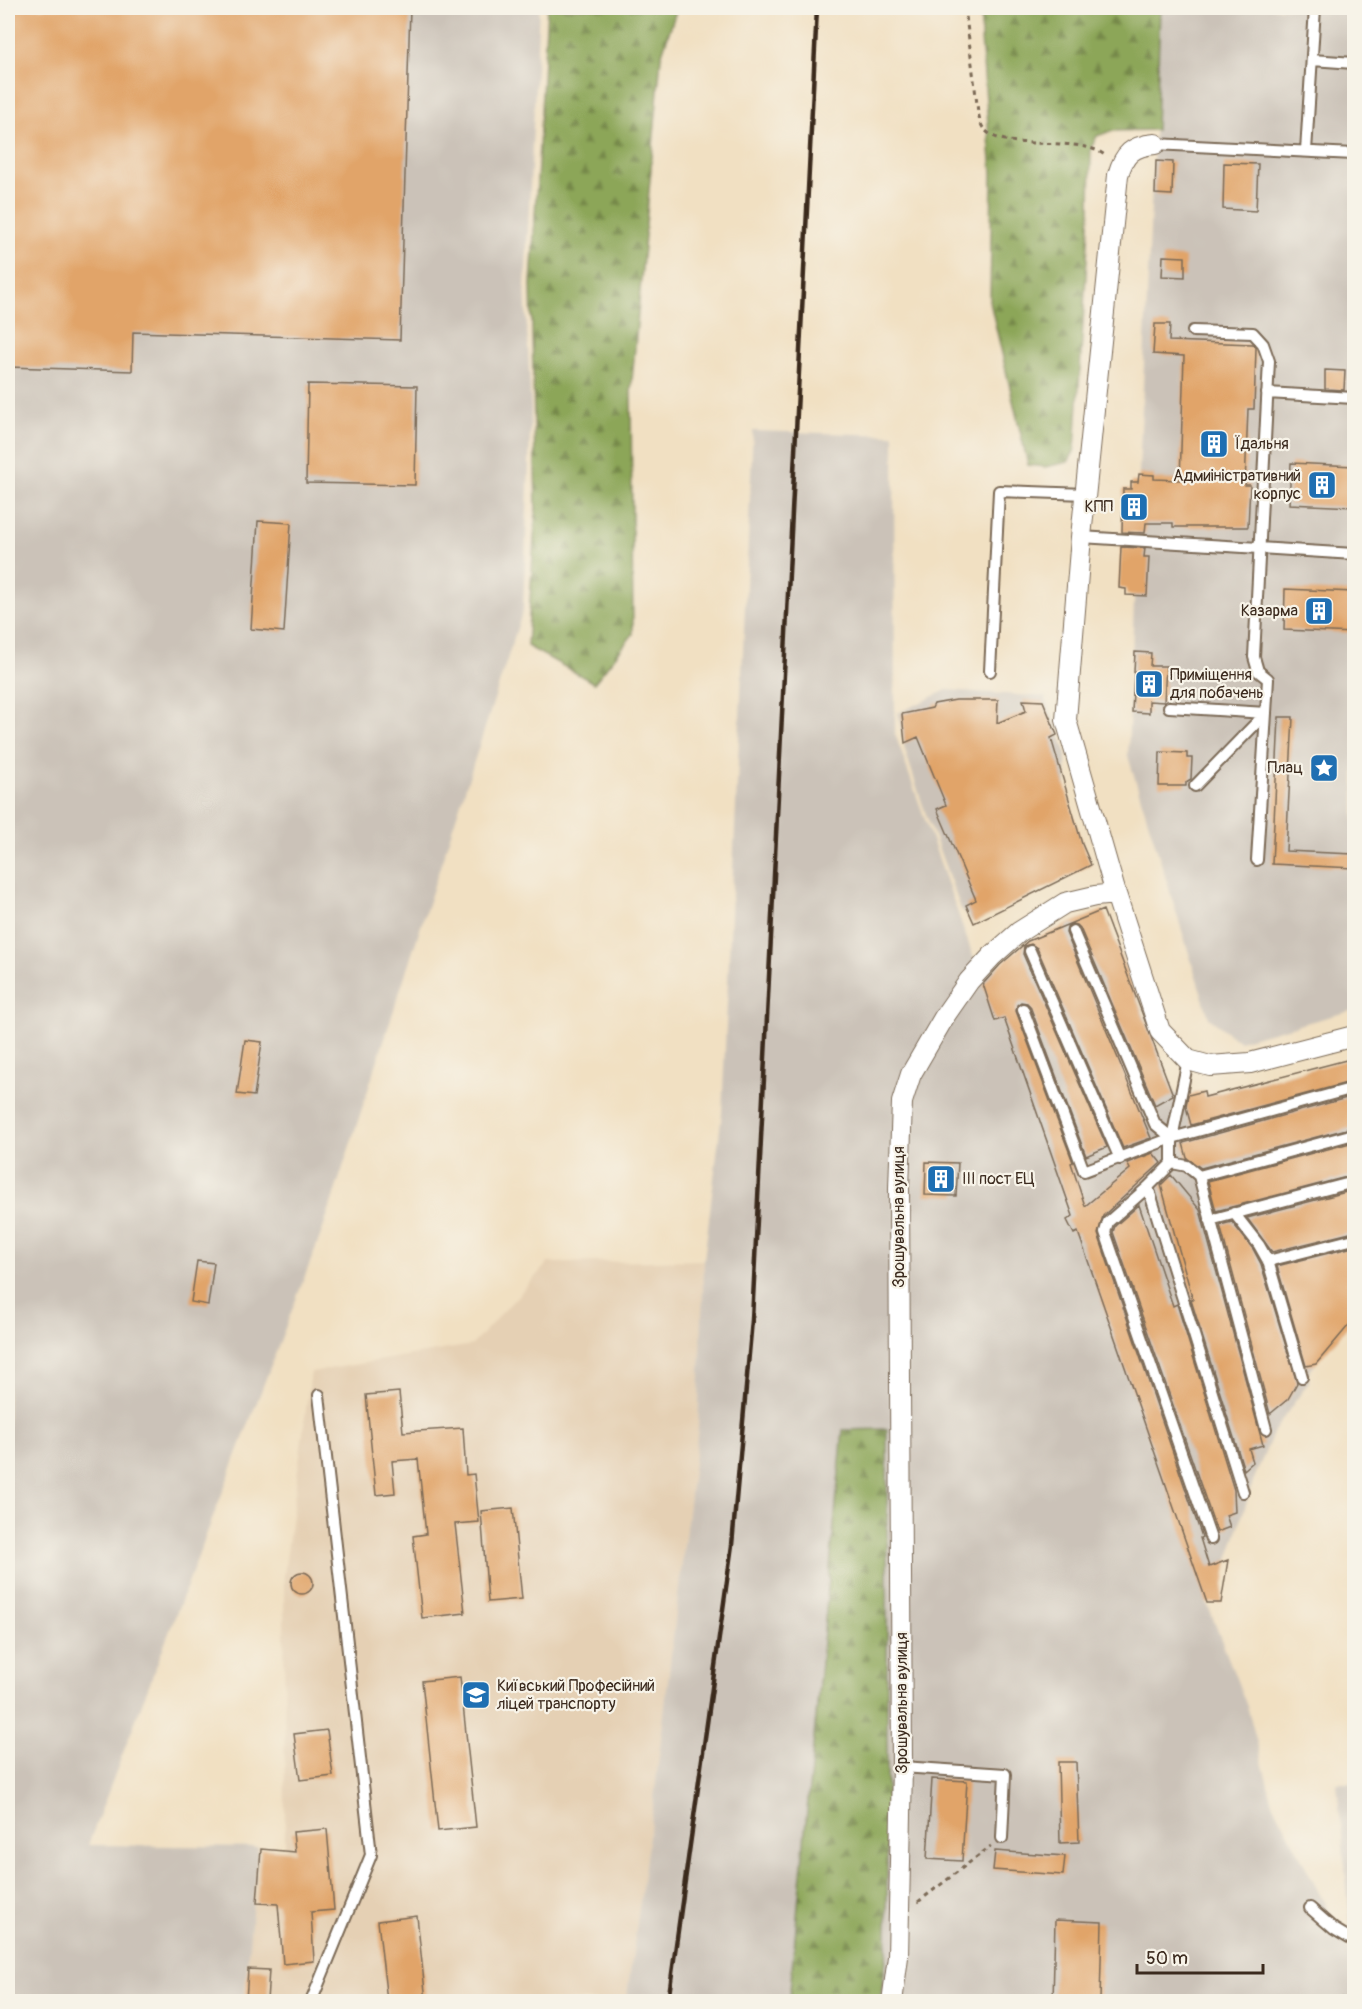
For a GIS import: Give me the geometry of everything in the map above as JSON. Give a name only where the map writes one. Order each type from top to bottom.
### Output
[{"type":"street","points":[[1155,144],[1143,145],[1122,160],[1118,175],[1065,720],[1116,894],[1160,1030],[1188,1060],[1210,1066],[1250,1063],[1354,1036]]},
{"type":"street","name":"Зрошувальна вулиця","points":[[892,2001],[899,1917],[902,1767],[899,1188],[902,1102],[911,1074],[946,1014],[969,981],[992,956],[1019,932],[1065,903],[1116,894]]},
{"type":"lane","points":[[1306,151],[1315,8]]},
{"type":"lane","points":[[1312,60],[1354,63]]},
{"type":"lane","points":[[1155,144],[1354,154]]},
{"type":"lane","points":[[1193,331],[1253,333],[1263,344],[1269,361],[1254,657],[1258,671],[1268,679],[1257,860]]},
{"type":"lane","points":[[1267,393],[1354,398]]},
{"type":"lane","points":[[990,671],[999,491],[1086,494]]},
{"type":"lane","points":[[1081,537],[1354,554]]},
{"type":"lane","points":[[1169,707],[1266,713]]},
{"type":"lane","points":[[1195,786],[1266,713]]},
{"type":"lane","points":[[1073,931],[1155,1124],[1172,1138]]},
{"type":"lane","points":[[1030,951],[1120,1159]]},
{"type":"lane","points":[[1023,1009],[1084,1171],[1172,1138],[1354,1088]]},
{"type":"lane","points":[[1188,1060],[1172,1138],[1172,1163],[1108,1222],[1105,1232],[1211,1539]]},
{"type":"lane","points":[[1199,1176],[1354,1134]]},
{"type":"lane","points":[[1172,1163],[1187,1166],[1199,1176],[1266,1429]]},
{"type":"lane","points":[[1210,1220],[1354,1182]]},
{"type":"lane","points":[[1148,1187],[1243,1492]]},
{"type":"lane","points":[[1234,1213],[1259,1245],[1268,1261],[1302,1377]]},
{"type":"lane","points":[[1268,1261],[1354,1239]]},
{"type":"lane","points":[[311,2001],[371,1856],[319,1395]]},
{"type":"lane","points":[[902,1767],[1005,1774],[1002,1838]]},
{"type":"lane","points":[[1311,1908],[1334,1929],[1354,1941]]},
{"type":"path","points":[[965,8],[978,112],[982,126],[990,134],[1015,142],[1074,144],[1091,148],[1110,159],[1118,175]]},
{"type":"path","points":[[899,1917],[1002,1838]]},
{"type":"shaded area","points":[[8,8],[539,8],[525,286],[531,411],[523,610],[324,1226],[88,1845],[258,1847],[244,2001],[8,2002]]},
{"type":"shaded area","points":[[1160,8],[1354,8],[1354,1010],[1239,1041],[1209,1018],[1128,756]]},
{"type":"shaded area","points":[[753,431],[894,435],[895,734],[981,979],[1034,939],[1103,910],[1175,1094],[1204,1091],[1206,1096],[1354,1058],[1354,1319],[1308,1373],[1309,1382],[1274,1431],[1254,1479],[1228,1560],[1221,1603],[1207,1603],[1248,1709],[1273,1803],[1350,1953],[1351,1933],[1337,1783],[1354,1783],[1354,2001],[626,2002],[652,1815],[698,1428],[704,1260],[722,1113]]},
{"type":"shaded area","points":[[947,690],[1045,697],[1066,752],[1066,789],[1079,835],[1091,865],[974,923],[961,909],[924,809],[905,750],[898,713]]},
{"type":"shaded area","name":"Київський Професійний ліцей транспорту","points":[[704,1260],[698,1428],[652,1815],[626,2001],[244,2002],[258,1847],[285,1849],[284,1575],[311,1372],[472,1345],[548,1263]]},
{"type":"green space","points":[[547,8],[677,8],[661,57],[631,392],[633,634],[594,683],[527,646],[536,509],[531,285]]},
{"type":"green space","points":[[981,8],[1160,8],[1156,130],[1111,131],[1097,136],[1091,148],[1090,211],[1075,450],[1068,462],[1045,467],[1028,465],[990,302],[992,173],[981,38]]},
{"type":"green space","points":[[887,1429],[887,1952],[880,2001],[789,2001],[843,1430]]},
{"type":"building","points":[[8,8],[410,8],[400,340],[133,332],[132,371],[8,367]]},
{"type":"building","points":[[1156,161],[1173,162],[1172,195],[1155,194]]},
{"type":"building","points":[[1224,163],[1258,164],[1256,211],[1223,209]]},
{"type":"building","points":[[1163,256],[1185,257],[1185,277],[1162,276]]},
{"type":"building","name":"Їдальня","points":[[1155,324],[1170,324],[1169,341],[1253,344],[1256,348],[1254,409],[1248,409],[1245,485],[1250,485],[1248,527],[1173,527],[1173,523],[1146,523],[1145,533],[1122,532],[1123,489],[1131,489],[1131,482],[1138,482],[1139,474],[1154,475],[1154,479],[1180,480],[1184,356],[1153,354]]},
{"type":"building","points":[[1325,370],[1345,371],[1344,390],[1325,389]]},
{"type":"building","points":[[308,384],[417,386],[415,485],[306,483]]},
{"type":"building","name":"Адмиіністративний корпус","points":[[1291,463],[1354,466],[1354,507],[1289,504]]},
{"type":"building","points":[[258,521],[291,523],[284,632],[251,629]]},
{"type":"building","name":"КПП","points":[[1121,547],[1145,548],[1144,557],[1149,557],[1147,596],[1126,595],[1126,589],[1119,588]]},
{"type":"building","name":"Казарма","points":[[1285,589],[1354,592],[1354,633],[1284,630]]},
{"type":"building","name":"Приміщення для побачень","points":[[1135,652],[1151,653],[1150,666],[1166,666],[1164,702],[1149,701],[1149,713],[1132,712]]},
{"type":"building","points":[[956,700],[998,700],[997,723],[1026,711],[1023,700],[1043,701],[1057,735],[1051,738],[1082,844],[1091,865],[974,923],[966,905],[976,900],[937,809],[946,805],[918,737],[905,743],[902,714]]},
{"type":"building","points":[[1279,717],[1293,717],[1286,851],[1354,854],[1354,868],[1272,864]]},
{"type":"building","points":[[1160,752],[1187,753],[1187,758],[1192,758],[1191,779],[1186,782],[1186,786],[1159,786]]},
{"type":"building","points":[[1103,910],[1173,1095],[1155,1105],[1080,928],[1071,924],[1067,927],[1066,933],[1151,1138],[1123,1148],[1037,948],[1031,944],[1024,946],[1023,954],[1107,1147],[1086,1156],[1030,1006],[1021,1002],[1017,1005],[1016,1011],[1073,1162],[1071,1163],[1085,1206],[1130,1169],[1127,1163],[1153,1153],[1161,1163],[1103,1216],[1098,1234],[1202,1537],[1200,1538],[1209,1567],[1228,1560],[1221,1603],[1207,1603],[1078,1232],[1074,1234],[1067,1220],[1073,1216],[1004,1018],[995,1021],[983,984],[1000,965],[1028,941]]},
{"type":"building","points":[[245,1040],[262,1042],[254,1096],[237,1094]]},
{"type":"building","points":[[1354,1058],[1354,1081],[1191,1125],[1186,1107],[1188,1095],[1204,1091],[1205,1097]]},
{"type":"building","points":[[1354,1096],[1354,1127],[1201,1168],[1187,1158],[1183,1143]]},
{"type":"building","points":[[1354,1142],[1354,1175],[1216,1211],[1208,1181]]},
{"type":"building","name":"III пост ЕЦ","points":[[926,1162],[958,1163],[956,1196],[925,1195]]},
{"type":"building","points":[[1171,1175],[1200,1210],[1263,1445],[1249,1449],[1253,1462],[1244,1470],[1191,1300],[1193,1300],[1161,1185]]},
{"type":"building","points":[[1354,1190],[1354,1232],[1272,1252],[1247,1218]]},
{"type":"building","points":[[1139,1205],[1173,1306],[1177,1304],[1234,1490],[1235,1512],[1226,1515],[1230,1527],[1217,1532],[1113,1232],[1115,1226]]},
{"type":"building","points":[[1232,1222],[1253,1249],[1261,1264],[1297,1383],[1288,1399],[1270,1414],[1220,1225]]},
{"type":"building","points":[[1353,1247],[1354,1319],[1316,1364],[1306,1366],[1277,1266]]},
{"type":"building","points":[[197,1261],[214,1263],[208,1305],[191,1302]]},
{"type":"building","points":[[399,1392],[403,1432],[463,1428],[466,1475],[474,1474],[479,1522],[455,1524],[465,1613],[422,1618],[413,1536],[426,1534],[418,1459],[392,1461],[395,1493],[376,1495],[366,1395]]},
{"type":"building","points":[[513,1508],[522,1599],[488,1602],[481,1511]]},
{"type":"building","points":[[302,1572],[310,1575],[313,1583],[310,1591],[302,1594],[294,1591],[291,1583],[294,1575]]},
{"type":"building","points":[[460,1677],[476,1827],[438,1831],[422,1681]]},
{"type":"building","points":[[327,1730],[333,1776],[300,1780],[294,1734]]},
{"type":"building","points":[[1058,1762],[1076,1762],[1079,1842],[1060,1843]]},
{"type":"building","points":[[932,1779],[967,1781],[962,1861],[927,1859]]},
{"type":"building","points":[[327,1829],[334,1910],[311,1912],[314,1961],[283,1964],[278,1904],[257,1903],[261,1849],[295,1852],[293,1832]]},
{"type":"building","points":[[995,1851],[1065,1856],[1063,1875],[993,1870]]},
{"type":"building","points":[[417,1916],[426,2001],[387,2001],[378,1921]]},
{"type":"building","points":[[1055,1920],[1102,1922],[1100,2001],[1053,2001]]},
{"type":"building","points":[[248,1969],[269,1970],[267,2001],[246,2001]]},
{"type":"railway","points":[[668,2002],[732,1545],[752,1320],[817,8]]},
{"type":"place","name":"Їдальня","points":[[1214,444]]},
{"type":"place","name":"Адмиіністративний корпус","points":[[1322,485]]},
{"type":"place","name":"КПП","points":[[1134,507]]},
{"type":"place","name":"Казарма","points":[[1319,611]]},
{"type":"place","name":"Приміщення для побачень","points":[[1149,684]]},
{"type":"place","name":"Плац","points":[[1324,768]]},
{"type":"place","name":"III пост ЕЦ","points":[[941,1179]]},
{"type":"place","name":"Київський Професійний ліцей транспорту","points":[[476,1695]]}]
